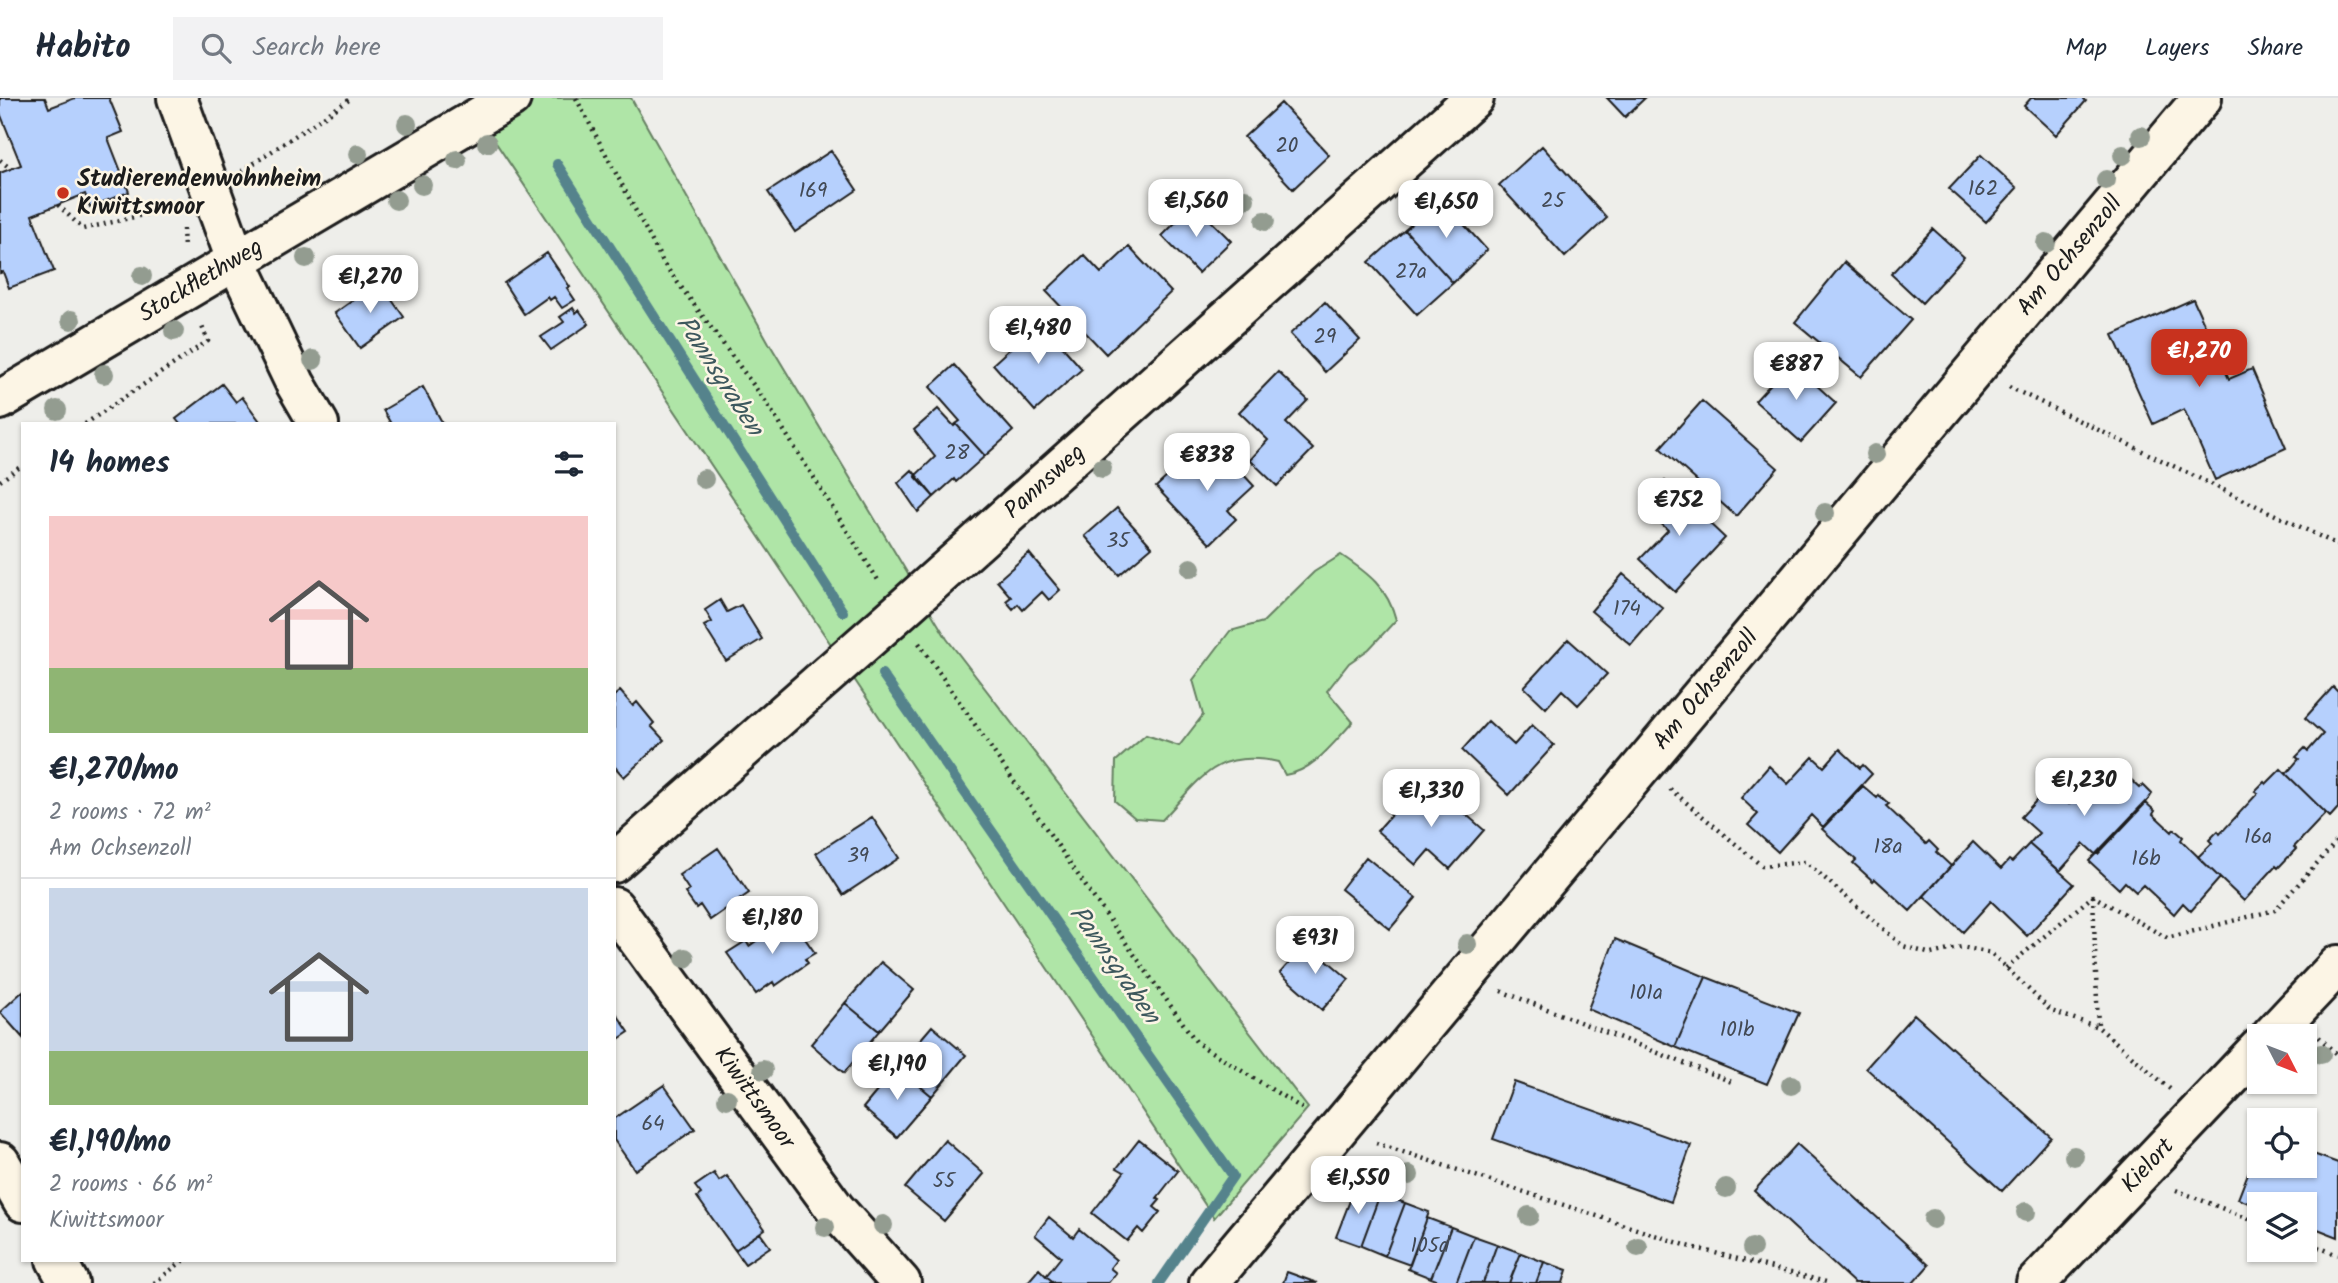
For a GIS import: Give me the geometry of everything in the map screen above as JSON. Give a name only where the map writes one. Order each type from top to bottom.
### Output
[{"type":"street","points":[[177,98],[236,260],[295,383],[318,422]]},
{"type":"street","name":"Stockflethweg","points":[[0,400],[511,98]]},
{"type":"street","name":"Pannsweg","points":[[616,861],[1474,98]]},
{"type":"street","name":"Am Ochsenzoll","points":[[1209,1283],[2202,98]]},
{"type":"street","name":"Kiwittsmoor","points":[[616,910],[836,1210],[901,1283]]},
{"type":"street","points":[[2282,1024],[2338,965]]},
{"type":"street","name":"Kielort","points":[[2036,1283],[2247,1061]]},
{"type":"street","points":[[0,1162],[21,1199]]},
{"type":"street","points":[[57,1262],[69,1283]]},
{"type":"path","points":[[576,98],[664,264],[766,402],[898,613],[1196,1043],[1339,1130],[1688,1246],[1830,1283]]},
{"type":"path","points":[[0,160],[11,169]]},
{"type":"path","points":[[58,205],[83,229],[182,205]]},
{"type":"path","points":[[1973,370],[2338,545]]},
{"type":"path","points":[[0,481],[21,466]]},
{"type":"path","points":[[1643,766],[1762,866],[1806,862],[1903,946],[1931,954],[1962,947],[1991,953],[2050,1011],[2098,1027],[2198,1113]]},
{"type":"path","points":[[2093,896],[2167,938],[2275,910],[2338,840]]},
{"type":"path","points":[[2006,968],[2093,896]]},
{"type":"path","points":[[2093,896],[2098,1027]]},
{"type":"path","points":[[1465,977],[1732,1082]]},
{"type":"path","points":[[2139,1175],[2247,1218]]},
{"type":"path","points":[[2317,1247],[2338,1255]]},
{"type":"path","points":[[154,1283],[181,1262]]},
{"type":"green space","points":[[479,98],[631,98],[769,343],[947,639],[1308,1108],[1214,1218],[470,104]]},
{"type":"green space","points":[[1341,555],[1376,582],[1388,599],[1396,620],[1369,649],[1349,663],[1327,691],[1353,722],[1323,754],[1305,768],[1285,775],[1278,762],[1239,759],[1224,763],[1199,780],[1162,820],[1135,818],[1115,801],[1116,761],[1146,735],[1179,746],[1203,715],[1193,680],[1230,631],[1263,622],[1314,572]]},
{"type":"building","name":"Studierendenwohnheim Kiwittsmoor","points":[[0,98],[45,98],[49,108],[75,98],[109,98],[123,132],[108,138],[129,192],[90,207],[85,194],[32,215],[54,271],[9,288],[3,272],[0,273],[0,173],[21,165],[0,113]]},
{"type":"building","points":[[1607,98],[1645,98],[1625,117]]},
{"type":"building","points":[[2031,98],[2083,98],[2086,101],[2056,135],[2024,106]]},
{"type":"building","points":[[1281,103],[1329,155],[1293,189],[1244,137]]},
{"type":"building","points":[[1542,146],[1607,218],[1565,257],[1499,185]]},
{"type":"building","points":[[831,151],[857,190],[795,232],[768,192]]},
{"type":"building","points":[[1981,155],[2017,188],[1986,222],[1949,189]]},
{"type":"building","points":[[1440,198],[1487,250],[1453,283],[1405,230]]},
{"type":"building","points":[[1194,204],[1231,241],[1198,273],[1162,236]]},
{"type":"building","points":[[1933,229],[1964,257],[1922,303],[1891,274]]},
{"type":"building","points":[[1405,230],[1453,283],[1417,315],[1369,262]]},
{"type":"building","points":[[1129,247],[1171,292],[1106,354],[1046,291],[1084,255],[1101,273]]},
{"type":"building","points":[[547,253],[570,287],[567,288],[575,300],[562,308],[554,297],[550,300],[548,297],[524,314],[504,283]]},
{"type":"building","points":[[1844,262],[1911,320],[1861,377],[1795,322]]},
{"type":"building","points":[[379,282],[404,317],[360,348],[335,313]]},
{"type":"building","points":[[2193,299],[2229,379],[2252,369],[2286,448],[2215,480],[2184,409],[2153,424],[2113,335]]},
{"type":"building","points":[[1325,302],[1360,340],[1325,372],[1290,334]]},
{"type":"building","points":[[573,308],[576,313],[579,310],[589,324],[551,350],[541,337],[564,322],[560,317]]},
{"type":"building","points":[[1040,321],[1082,369],[1035,411],[993,364]]},
{"type":"building","points":[[1791,362],[1836,403],[1801,442],[1755,401]]},
{"type":"building","points":[[954,365],[1013,431],[985,456],[956,424],[960,421],[930,387]]},
{"type":"building","points":[[1278,372],[1308,400],[1286,423],[1313,449],[1277,486],[1250,460],[1268,440],[1239,412]]},
{"type":"building","points":[[222,384],[236,402],[242,397],[261,422],[178,422],[176,419]]},
{"type":"building","points":[[423,387],[442,422],[390,422],[383,410]]},
{"type":"building","points":[[1702,401],[1778,468],[1736,516],[1660,448]]},
{"type":"building","points":[[938,409],[954,426],[956,424],[985,456],[934,497],[915,476],[935,457],[914,430]]},
{"type":"building","points":[[1217,446],[1254,486],[1228,510],[1236,519],[1210,544],[1156,487],[1183,462],[1191,471]]},
{"type":"building","points":[[912,470],[934,497],[918,512],[898,483]]},
{"type":"building","points":[[1665,481],[1725,538],[1675,592],[1640,559],[1668,530],[1642,506]]},
{"type":"building","points":[[1117,508],[1152,547],[1119,575],[1085,536]]},
{"type":"building","points":[[1029,553],[1060,590],[1049,600],[1042,592],[1023,610],[1018,604],[1013,609],[1006,601],[1011,597],[997,581]]},
{"type":"building","points":[[1623,574],[1663,608],[1631,645],[1591,611]]},
{"type":"building","points":[[720,600],[727,612],[741,605],[762,639],[726,661],[704,626],[712,622],[705,610]]},
{"type":"building","points":[[1568,639],[1607,674],[1578,705],[1562,690],[1546,708],[1524,687]]},
{"type":"building","points":[[2333,687],[2338,692],[2338,808],[2330,817],[2286,774],[2299,759],[2296,757],[2305,748],[2308,751],[2323,734],[2305,718]]},
{"type":"building","points":[[620,691],[633,706],[637,702],[654,723],[651,726],[664,740],[624,777],[616,768],[616,694]]},
{"type":"building","points":[[1488,721],[1514,745],[1532,725],[1554,745],[1509,795],[1462,750]]},
{"type":"building","points":[[1840,749],[1860,768],[1863,765],[1872,774],[1823,827],[1811,815],[1778,852],[1748,825],[1758,814],[1741,798],[1769,766],[1788,784],[1813,757],[1824,767]]},
{"type":"building","points":[[2281,769],[2326,813],[2294,847],[2296,849],[2278,868],[2276,866],[2244,901],[2198,857],[2212,843],[2209,840],[2218,831],[2220,834],[2258,793],[2255,791]]},
{"type":"building","points":[[2121,770],[2140,788],[2143,785],[2152,794],[2098,854],[2084,844],[2060,871],[2029,844],[2039,833],[2021,817],[2050,786],[2069,804],[2094,777],[2105,788]]},
{"type":"building","points":[[1863,786],[1889,804],[1886,806],[1926,844],[1929,841],[1951,866],[1910,911],[1853,863],[1856,860],[1822,829]]},
{"type":"building","points":[[1415,788],[1439,808],[1452,792],[1466,804],[1461,810],[1484,830],[1450,869],[1429,850],[1416,865],[1377,831]]},
{"type":"building","points":[[2145,802],[2155,811],[2153,814],[2172,832],[2174,829],[2183,837],[2181,840],[2220,878],[2191,911],[2183,903],[2174,914],[2143,885],[2136,892],[2125,882],[2119,889],[2089,861]]},
{"type":"building","points":[[872,817],[899,858],[843,895],[816,853]]},
{"type":"building","points":[[1973,842],[2001,869],[2009,860],[2012,862],[2029,844],[2074,884],[2027,936],[1991,901],[1963,932],[1924,896]]},
{"type":"building","points":[[718,848],[749,893],[710,920],[700,905],[696,908],[685,893],[689,890],[679,875]]},
{"type":"building","points":[[1366,857],[1416,898],[1390,929],[1341,889]]},
{"type":"building","points":[[790,917],[815,953],[805,959],[808,963],[775,986],[773,982],[756,994],[727,953],[746,941],[749,946]]},
{"type":"building","points":[[1615,939],[1706,977],[1675,1047],[1588,1009]]},
{"type":"building","points":[[1307,943],[1349,979],[1322,1010],[1280,973]]},
{"type":"building","points":[[881,962],[914,990],[879,1031],[845,1003]]},
{"type":"building","points":[[1706,977],[1799,1013],[1767,1084],[1675,1047]]},
{"type":"building","points":[[21,993],[21,1036],[0,1012]]},
{"type":"building","points":[[845,1003],[879,1031],[844,1073],[811,1044]]},
{"type":"building","points":[[616,1013],[629,1032],[616,1041]]},
{"type":"building","points":[[1914,1014],[2051,1137],[2002,1191],[1866,1068]]},
{"type":"building","points":[[932,1026],[966,1055],[932,1096],[897,1067]]},
{"type":"building","points":[[897,1067],[932,1096],[897,1137],[863,1108]]},
{"type":"building","points":[[1514,1082],[1691,1145],[1671,1202],[1493,1139]]},
{"type":"building","points":[[664,1085],[695,1129],[635,1170],[616,1143],[616,1118]]},
{"type":"building","points":[[945,1140],[984,1174],[944,1221],[905,1188]]},
{"type":"building","points":[[1139,1140],[1178,1171],[1157,1198],[1160,1200],[1154,1207],[1160,1212],[1143,1233],[1138,1228],[1127,1241],[1092,1213],[1124,1172],[1117,1168]]},
{"type":"building","points":[[1797,1144],[1929,1265],[1913,1283],[1854,1283],[1754,1191]]},
{"type":"building","points":[[2317,1155],[2338,1163],[2338,1237],[2317,1229],[2317,1192],[2247,1192],[2247,1202],[2238,1199],[2247,1176],[2247,1178],[2317,1178]]},
{"type":"building","points":[[714,1173],[719,1181],[727,1176],[765,1229],[735,1250],[697,1197],[701,1194],[695,1186]]},
{"type":"building","points":[[1356,1185],[1380,1194],[1361,1246],[1336,1237]]},
{"type":"building","points":[[1380,1194],[1405,1203],[1385,1256],[1361,1246]]},
{"type":"building","points":[[1405,1203],[1429,1212],[1410,1265],[1385,1256]]},
{"type":"building","points":[[1049,1217],[1073,1237],[1079,1229],[1116,1260],[1110,1268],[1116,1273],[1108,1283],[1055,1283],[1046,1276],[1061,1257],[1035,1235]]},
{"type":"building","points":[[1427,1218],[1451,1227],[1431,1278],[1408,1269]]},
{"type":"building","points":[[1451,1227],[1474,1236],[1456,1283],[1444,1283],[1431,1278]]},
{"type":"building","points":[[760,1233],[770,1247],[745,1264],[735,1250]]},
{"type":"building","points":[[1474,1236],[1497,1244],[1483,1283],[1456,1283]]},
{"type":"building","points":[[1497,1244],[1521,1253],[1509,1283],[1483,1283]]},
{"type":"building","points":[[1521,1253],[1544,1262],[1536,1283],[1509,1283]]},
{"type":"building","points":[[1544,1262],[1567,1270],[1563,1283],[1536,1283]]},
{"type":"building","points":[[1039,1269],[1046,1276],[1055,1283],[1027,1283]]},
{"type":"building","points":[[1287,1272],[1317,1283],[1283,1283]]},
{"type":"waterway","name":"Pannsgraben","points":[[557,164],[843,612]]},
{"type":"waterway","name":"Pannsgraben","points":[[882,674],[1233,1176],[1159,1283]]},
{"type":"place","name":"Studierendenwohnheim Kiwittsmoor","points":[[63,193]]}]
